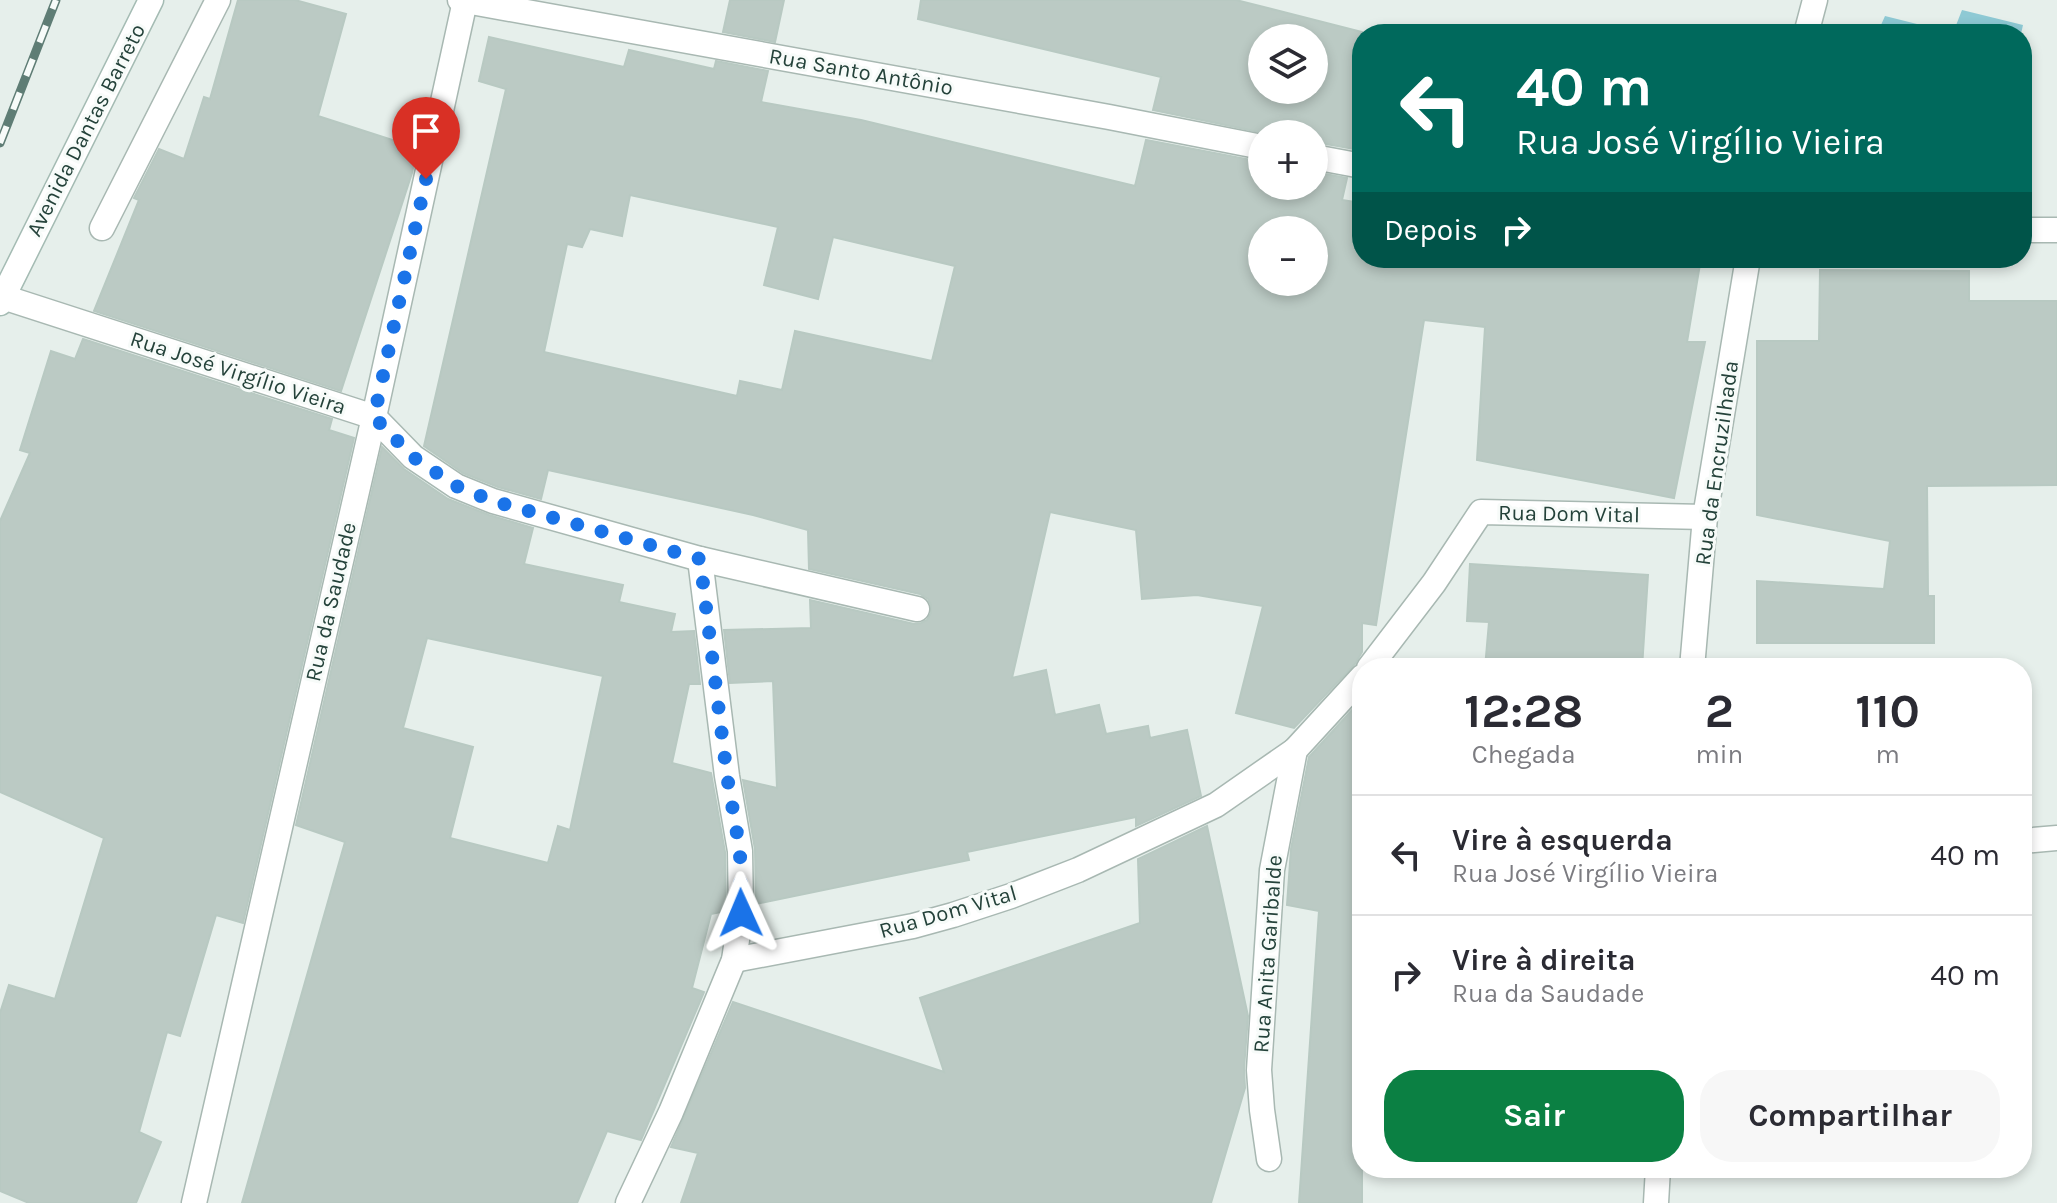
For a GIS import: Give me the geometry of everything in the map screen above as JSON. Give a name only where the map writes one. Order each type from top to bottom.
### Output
[{"type":"street","name":"Avenida Dantas Barreto","points":[[1,300],[151,0]]},
{"type":"street","points":[[102,228],[218,0]]},
{"type":"street","name":"Rua Santo Antônio","points":[[462,0],[1248,144]]},
{"type":"street","name":"Rua da Saudade","points":[[194,1203],[374,417],[462,0]]},
{"type":"street","points":[[1809,24],[1815,0]]},
{"type":"street","points":[[1328,160],[1352,164]]},
{"type":"street","points":[[2032,230],[2057,230]]},
{"type":"street","name":"Rua da Encruzilhada","points":[[1693,658],[1705,517],[1746,268]]},
{"type":"street","name":"Rua José Virgílio Vieira","points":[[1,300],[374,417],[413,457],[456,486],[493,501],[700,559],[917,609]]},
{"type":"street","name":"Rua Dom Vital","points":[[1377,658],[1434,583],[1481,512],[1705,517]]},
{"type":"street","points":[[628,1203],[671,1112],[734,960],[741,913],[740,851],[727,776],[700,559]]},
{"type":"street","name":"Rua Dom Vital","points":[[734,960],[913,926],[1011,896],[1078,870],[1216,805],[1295,750],[1352,688]]},
{"type":"street","name":"Rua Anita Garibalde","points":[[1269,1159],[1259,1070],[1272,870],[1295,750]]},
{"type":"street","points":[[2032,840],[2057,838]]},
{"type":"street","points":[[1656,1203],[1657,1178]]},
{"type":"water","points":[[1962,10],[2019,24],[1957,24]]},
{"type":"water","points":[[1885,16],[1917,24],[1881,24]]},
{"type":"building","points":[[238,0],[295,0],[346,14],[318,116],[417,148],[412,173],[341,391],[94,311],[139,200],[134,198],[159,149],[184,159],[204,97],[210,99]]},
{"type":"building","points":[[730,0],[784,0],[775,42],[723,32]]},
{"type":"building","points":[[921,0],[1236,0],[1352,29],[1352,148],[1328,144],[1328,120],[1248,120],[1248,130],[1153,110],[1161,77],[918,19]]},
{"type":"building","points":[[489,37],[624,67],[629,50],[714,69],[716,61],[768,71],[761,102],[861,120],[1135,186],[1146,140],[1248,159],[1248,200],[1328,200],[1328,175],[1347,178],[1342,200],[1352,202],[1352,268],[1699,268],[1687,342],[1705,342],[1674,498],[1477,460],[1485,327],[1424,320],[1376,625],[1362,623],[1362,652],[1358,658],[1352,658],[1352,667],[1294,728],[1236,713],[1263,606],[1197,595],[1142,599],[1136,530],[1050,512],[1012,678],[1046,670],[1055,715],[1099,705],[1106,734],[1148,726],[1150,738],[1187,730],[1201,796],[1136,826],[1136,817],[967,852],[969,860],[756,904],[755,849],[743,780],[777,788],[773,681],[730,683],[724,630],[811,628],[810,600],[921,623],[931,613],[928,599],[920,594],[809,569],[808,530],[548,470],[541,499],[463,473],[424,446],[506,89],[479,81]],"holes":[[[630,195],[778,227],[764,285],[818,299],[833,237],[955,266],[932,361],[795,331],[782,390],[740,381],[737,396],[544,352],[567,244],[582,247],[590,229],[622,236]]]},
{"type":"building","points":[[1820,270],[1969,271],[1969,301],[2057,301],[2057,485],[1927,486],[1928,596],[1934,596],[1934,643],[1757,643],[1757,581],[1884,589],[1890,541],[1757,515],[1757,341],[1819,341]]},
{"type":"building","points":[[83,339],[332,419],[329,430],[354,438],[243,923],[216,915],[180,1036],[167,1032],[139,1132],[161,1142],[136,1203],[29,1203],[0,1191],[0,1013],[9,985],[55,999],[104,838],[0,792],[0,521],[30,453],[20,450],[51,351],[75,359]]},
{"type":"building","points":[[382,447],[404,469],[448,499],[533,528],[524,564],[623,585],[619,602],[675,614],[671,632],[694,631],[700,684],[689,684],[672,763],[711,773],[725,852],[726,911],[711,914],[692,988],[704,992],[641,1140],[607,1131],[577,1203],[242,1203],[345,842],[296,825]],"holes":[[[427,638],[603,676],[570,830],[558,826],[548,863],[450,838],[473,747],[403,728]]]},
{"type":"building","points":[[1470,564],[1648,575],[1643,658],[1486,658],[1489,622],[1467,621]]},
{"type":"building","points":[[1352,710],[1352,1178],[1362,1178],[1362,1203],[1299,1203],[1319,911],[1287,905],[1291,849],[1309,757]]},
{"type":"building","points":[[1207,826],[1248,1016],[1245,1088],[1211,1203],[681,1203],[698,1153],[671,1147],[733,1002],[944,1072],[920,998],[1140,923],[1138,859]]},
{"type":"railway","points":[[0,143],[56,0]]},
{"type":"route","points":[[426,179],[374,417],[413,457],[456,486],[493,501],[700,559],[727,776],[740,851],[741,913]]}]
